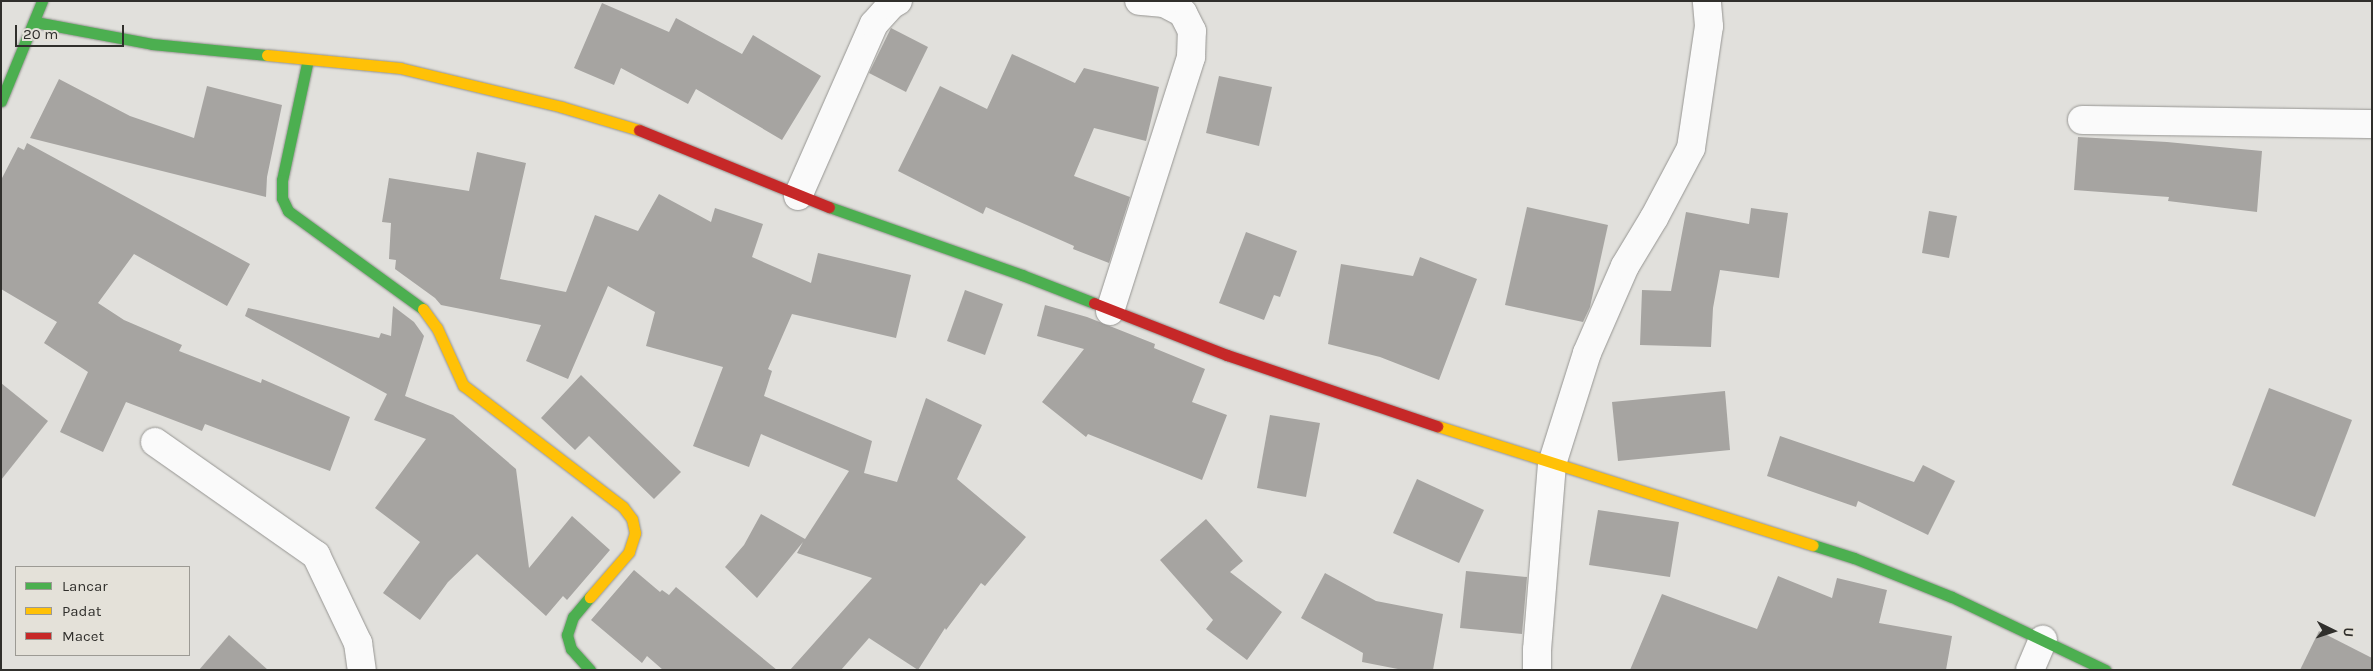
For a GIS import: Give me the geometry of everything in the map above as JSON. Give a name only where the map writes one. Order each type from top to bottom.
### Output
[{"type":"street","points":[[1,101],[42,1]]},
{"type":"street","points":[[798,196],[874,24],[891,5],[898,1]]},
{"type":"street","points":[[1110,311],[1191,57],[1192,31],[1183,14],[1164,3],[1139,1]]},
{"type":"street","points":[[1538,670],[1537,650],[1552,464],[1588,353],[1625,266],[1654,218],[1691,148],[1709,26],[1707,1]]},
{"type":"street","points":[[35,22],[152,44],[400,68],[562,107],[638,130],[798,196],[1003,268],[1110,311],[1316,386],[1552,464],[1854,558],[1952,597],[2105,670]]},
{"type":"street","points":[[308,59],[282,180],[282,198],[288,211],[426,311],[437,328],[463,385],[623,508],[632,519],[635,533],[629,552],[573,618],[567,635],[571,649],[590,670]]},
{"type":"street","points":[[2082,120],[2372,124]]},
{"type":"street","points":[[155,442],[316,555],[358,643],[362,670]]},
{"type":"street","points":[[2030,670],[2043,640]]},
{"type":"building","points":[[602,3],[669,32],[676,18],[742,54],[753,35],[821,76],[782,140],[696,89],[688,104],[621,68],[614,85],[574,68]]},
{"type":"building","points":[[891,28],[928,47],[906,92],[869,73]]},
{"type":"building","points":[[1012,54],[1075,83],[1084,68],[1159,87],[1146,141],[1094,128],[1074,176],[1130,197],[1109,263],[1073,249],[1074,246],[986,207],[983,214],[898,171],[940,86],[987,109]]},
{"type":"building","points":[[1219,76],[1272,87],[1259,146],[1206,133]]},
{"type":"building","points":[[59,79],[130,116],[194,138],[207,86],[282,105],[267,177],[266,197],[30,138]]},
{"type":"building","points":[[2078,137],[2167,142],[2262,151],[2257,212],[2168,201],[2169,197],[2074,190]]},
{"type":"building","points":[[27,143],[250,264],[227,306],[134,254],[98,303],[124,320],[182,345],[179,351],[261,383],[262,379],[350,417],[330,471],[205,424],[202,431],[126,402],[103,452],[60,432],[88,372],[44,343],[57,322],[1,289],[1,180],[18,147],[24,150]]},
{"type":"building","points":[[477,152],[526,163],[500,279],[566,292],[595,215],[638,231],[659,194],[711,222],[715,208],[763,224],[752,257],[811,283],[818,253],[911,275],[896,338],[792,314],[768,369],[772,371],[764,396],[872,441],[864,473],[897,482],[926,398],[982,425],[957,479],[1026,537],[985,586],[981,583],[946,630],[945,628],[918,670],[869,638],[841,670],[790,670],[872,578],[797,553],[803,542],[757,598],[725,567],[744,545],[761,514],[805,539],[849,471],[761,434],[749,467],[693,446],[723,367],[646,346],[655,312],[608,286],[568,379],[526,361],[541,325],[441,305],[435,298],[395,269],[396,260],[389,259],[391,223],[382,222],[389,178],[469,191]]},
{"type":"building","points":[[1527,207],[1608,225],[1590,307],[1583,322],[1505,305]]},
{"type":"building","points":[[1751,208],[1788,213],[1779,278],[1720,270],[1713,308],[1711,347],[1640,345],[1642,290],[1671,291],[1686,212],[1749,224]]},
{"type":"building","points":[[1929,211],[1957,216],[1949,258],[1922,253]]},
{"type":"building","points":[[1246,232],[1297,251],[1280,297],[1274,295],[1264,320],[1219,303]]},
{"type":"building","points":[[1420,257],[1477,279],[1439,380],[1380,357],[1328,344],[1341,264],[1413,276]]},
{"type":"building","points":[[965,290],[1003,304],[985,355],[947,341]]},
{"type":"building","points":[[1045,305],[1087,317],[1155,344],[1154,348],[1205,369],[1192,402],[1227,415],[1202,480],[1088,434],[1086,437],[1042,402],[1084,349],[1037,336]]},
{"type":"building","points":[[393,306],[414,322],[424,336],[405,396],[453,415],[516,469],[529,568],[572,516],[610,550],[567,600],[563,596],[546,616],[477,554],[448,582],[420,620],[383,593],[420,542],[375,508],[426,439],[374,420],[387,394],[245,316],[248,308],[379,338],[381,333],[391,336]]},
{"type":"building","points":[[581,375],[681,472],[654,499],[589,436],[575,450],[541,418]]},
{"type":"building","points":[[1,383],[48,421],[1,480]]},
{"type":"building","points":[[2269,388],[2352,420],[2315,517],[2232,485]]},
{"type":"building","points":[[1725,391],[1730,450],[1618,461],[1612,402]]},
{"type":"building","points":[[1270,415],[1320,423],[1306,497],[1257,488]]},
{"type":"building","points":[[1780,436],[1914,482],[1923,465],[1955,481],[1928,535],[1858,501],[1856,507],[1767,476]]},
{"type":"building","points":[[1417,479],[1484,510],[1459,563],[1393,533]]},
{"type":"building","points":[[1598,510],[1679,522],[1670,577],[1589,565]]},
{"type":"building","points":[[1206,519],[1243,561],[1230,572],[1282,612],[1247,660],[1206,629],[1213,620],[1160,560]]},
{"type":"building","points":[[634,570],[660,592],[662,590],[669,595],[676,587],[777,670],[663,670],[647,656],[642,663],[591,620]]},
{"type":"building","points":[[1466,571],[1527,577],[1522,634],[1460,628]]},
{"type":"building","points":[[1325,573],[1376,601],[1443,614],[1433,670],[1403,670],[1362,662],[1363,653],[1301,618]]},
{"type":"building","points":[[1778,576],[1832,598],[1837,578],[1887,590],[1879,623],[1952,636],[1946,670],[1630,670],[1662,594],[1757,629]]},
{"type":"building","points":[[2319,631],[2372,658],[2372,670],[2300,670]]},
{"type":"building","points":[[229,635],[268,670],[199,670]]},
{"type":"traffic: fast","points":[[1,101],[42,1]]},
{"type":"traffic: fast","points":[[35,22],[152,44],[267,55]]},
{"type":"traffic: fast","points":[[308,59],[282,180],[282,198],[288,211],[423,309]]},
{"type":"traffic: fast","points":[[829,207],[1022,275],[1094,303]]},
{"type":"traffic: fast","points":[[1813,545],[1854,558],[1952,597],[2105,670]]},
{"type":"traffic: fast","points":[[590,597],[573,617],[567,635],[571,649],[590,670]]},
{"type":"traffic: slow","points":[[267,55],[400,68],[562,107],[639,130]]},
{"type":"traffic: slow","points":[[423,309],[437,328],[463,385],[623,507],[632,519],[635,533],[629,552],[590,597]]},
{"type":"traffic: slow","points":[[1437,426],[1813,545]]},
{"type":"traffic: jam","points":[[639,130],[829,207]]},
{"type":"traffic: jam","points":[[1094,303],[1227,355],[1437,426]]}]
